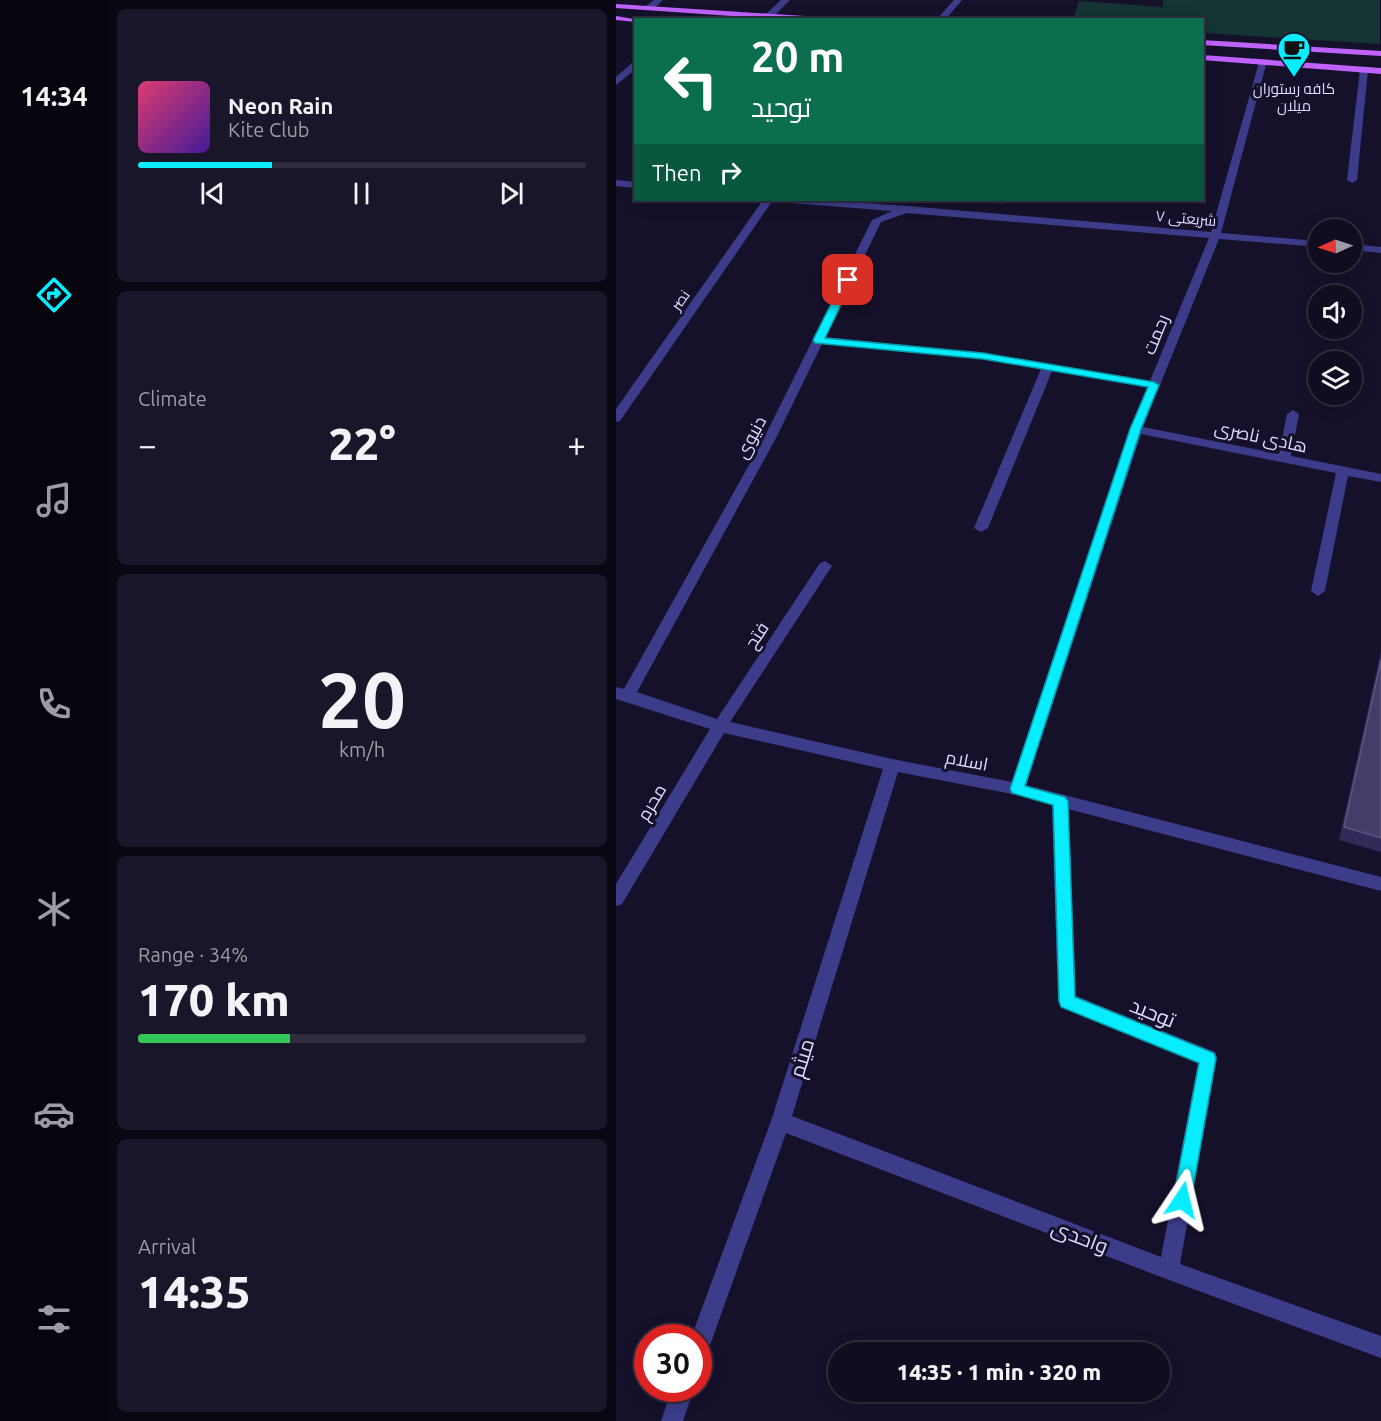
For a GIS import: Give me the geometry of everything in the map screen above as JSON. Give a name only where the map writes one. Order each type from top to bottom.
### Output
[{"type":"main road","points":[[616,6],[803,18]]},
{"type":"main road","points":[[616,18],[634,20]]},
{"type":"main road","points":[[1204,42],[1381,54]]},
{"type":"main road","points":[[1204,57],[1381,71]]},
{"type":"street","points":[[649,8],[660,0]]},
{"type":"street","points":[[769,16],[786,0]]},
{"type":"street","points":[[942,18],[958,0]]},
{"type":"street","name":"رحمت","points":[[1017,789],[1136,429],[1215,236],[1263,61]]},
{"type":"street","points":[[616,82],[634,66]]},
{"type":"street","points":[[1352,180],[1364,70]]},
{"type":"street","points":[[616,183],[634,185]]},
{"type":"street","name":"نصر","points":[[616,418],[767,201]]},
{"type":"street","name":"شریعتی ۷","points":[[821,201],[911,204],[1215,236],[1308,243]]},
{"type":"street","name":"دنیوی","points":[[622,694],[770,438],[877,220],[911,204]]},
{"type":"street","points":[[1362,248],[1381,250]]},
{"type":"street","points":[[818,340],[983,356],[1154,385]]},
{"type":"street","points":[[981,528],[1048,367]]},
{"type":"street","points":[[1284,460],[1293,414]]},
{"type":"street","name":"هادی ناصری","points":[[1136,429],[1381,478]]},
{"type":"street","points":[[1318,591],[1343,471]]},
{"type":"street","name":"فتح","points":[[720,726],[825,566]]},
{"type":"street","name":"اسلام","points":[[622,694],[720,726],[892,765],[1017,789],[1381,884]]},
{"type":"street","name":"محرم","points":[[616,899],[720,726]]},
{"type":"street","name":"میثم","points":[[707,1324],[781,1121],[892,765]]},
{"type":"street","name":"توحید","points":[[1060,801],[1067,1001],[1208,1058],[1169,1270]]},
{"type":"street","name":"واحدی","points":[[781,1121],[1169,1270],[1381,1347]]},
{"type":"street","points":[[672,1421],[679,1402]]},
{"type":"green space","points":[[1163,0],[1380,0],[1380,44],[1204,33],[1204,18],[1073,18],[1079,1],[1163,7]]},
{"type":"building","points":[[1381,660],[1381,838],[1344,827]]},
{"type":"place","name":"کافه رستوران میلان","points":[[1294,78]]},
{"type":"route","points":[[848,280],[818,340],[983,356],[1154,385],[1136,429],[1017,789],[1060,801],[1067,1001],[1208,1058],[1182,1200]]}]
